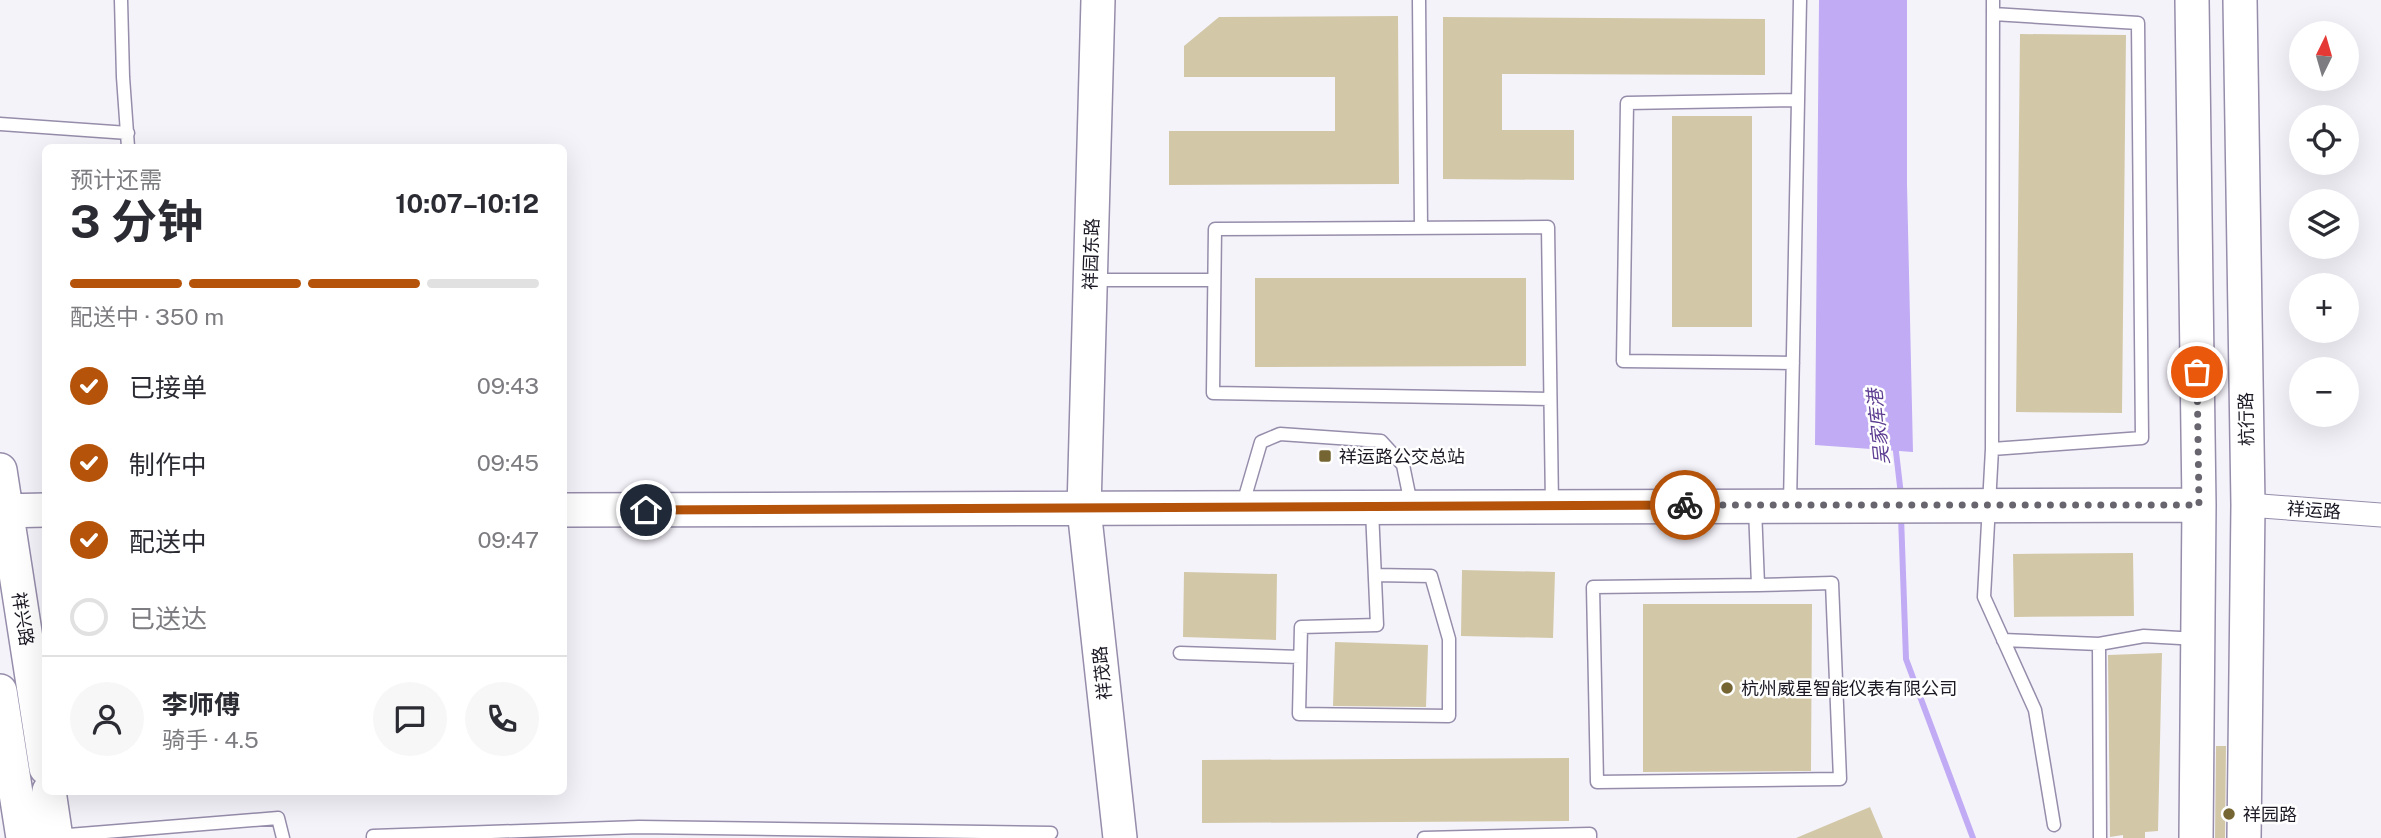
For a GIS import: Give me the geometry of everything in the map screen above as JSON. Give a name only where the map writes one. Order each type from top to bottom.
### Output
[{"type":"street","name":"祥园东路","points":[[1084,509],[1098,0]]},
{"type":"street","points":[[2192,0],[2199,505],[2196,838]]},
{"type":"street","name":"杭行路","points":[[2240,0],[2248,505],[2244,838]]},
{"type":"street","name":"祥兴路","points":[[0,470],[3,510],[42,744]]},
{"type":"street","points":[[567,510],[2199,505]]},
{"type":"street","name":"祥运路","points":[[2248,505],[2381,515]]},
{"type":"street","name":"祥茂路","points":[[1084,509],[1120,838]]},
{"type":"street","points":[[3,510],[42,510]]},
{"type":"street","points":[[0,691],[23,838]]},
{"type":"street","points":[[50,795],[56,837]]},
{"type":"lane","points":[[121,0],[128,144]]},
{"type":"lane","points":[[1419,0],[1421,227]]},
{"type":"lane","points":[[1790,505],[1800,0]]},
{"type":"lane","points":[[1993,0],[1992,449],[1984,597],[2035,710],[2054,825]]},
{"type":"lane","points":[[1992,449],[2142,438],[2138,23],[1993,14]]},
{"type":"lane","points":[[1793,363],[1623,361],[1627,103],[1798,100]]},
{"type":"lane","points":[[0,124],[128,133]]},
{"type":"lane","points":[[1550,399],[1213,393],[1215,229],[1548,227],[1552,505]]},
{"type":"lane","points":[[1090,280],[1214,280]]},
{"type":"lane","points":[[1242,507],[1261,442],[1280,434],[1381,442],[1403,465],[1411,506]]},
{"type":"lane","points":[[1754,505],[1758,585]]},
{"type":"lane","points":[[1372,506],[1377,625],[1301,627],[1299,714],[1450,716],[1449,639],[1431,576],[1375,575]]},
{"type":"lane","points":[[1832,583],[1840,779],[1597,782],[1594,587],[1758,585],[1832,583]]},
{"type":"lane","points":[[2003,640],[2099,644],[2144,636],[2198,639]]},
{"type":"lane","points":[[2099,644],[2100,838]]},
{"type":"lane","points":[[1180,653],[1300,657]]},
{"type":"lane","points":[[56,837],[278,818],[283,838]]},
{"type":"lane","points":[[373,838],[641,832],[1051,833]]},
{"type":"lane","points":[[1424,838],[1590,834],[1590,838]]},
{"type":"water","points":[[1819,0],[1907,0],[1907,184],[1913,452],[1815,445]]},
{"type":"building","points":[[1398,16],[1399,184],[1169,185],[1169,131],[1335,131],[1335,77],[1184,77],[1184,46],[1219,17]]},
{"type":"building","points":[[1443,17],[1765,19],[1765,75],[1502,74],[1502,130],[1574,130],[1574,180],[1443,179]]},
{"type":"building","points":[[2020,34],[2126,35],[2122,413],[2016,412]]},
{"type":"building","points":[[1672,116],[1752,116],[1752,327],[1672,327]]},
{"type":"building","points":[[1255,278],[1526,278],[1526,366],[1255,367]]},
{"type":"building","points":[[2133,553],[2134,616],[2014,617],[2013,554]]},
{"type":"building","points":[[1462,570],[1555,572],[1553,638],[1461,636]]},
{"type":"building","points":[[1184,572],[1277,574],[1276,640],[1183,637]]},
{"type":"building","name":"杭州威星智能仪表有限公司","points":[[1643,604],[1812,604],[1811,771],[1643,772]]},
{"type":"building","points":[[1335,642],[1428,645],[1426,707],[1333,706]]},
{"type":"building","points":[[2162,653],[2158,831],[2145,832],[2145,838],[2123,838],[2123,835],[2110,837],[2108,655]]},
{"type":"building","points":[[2216,746],[2226,746],[2225,838],[2215,838]]},
{"type":"building","points":[[1569,758],[1569,821],[1202,823],[1202,760]]},
{"type":"building","points":[[1870,807],[1883,838],[1796,838]]},
{"type":"waterway","name":"吴家库港","points":[[1895,443],[1901,495]]},
{"type":"waterway","name":"吴家库港","points":[[1901,516],[1906,659],[1973,838]]},
{"type":"way so far","points":[[1685,505],[2199,505],[2197,372]]},
{"type":"place","name":"祥运路公交总站","points":[[1325,456]]},
{"type":"place","name":"杭州威星智能仪表有限公司","points":[[1727,688]]},
{"type":"place","name":"祥园路","points":[[2229,814]]},
{"type":"route","points":[[646,510],[1685,505]]}]
